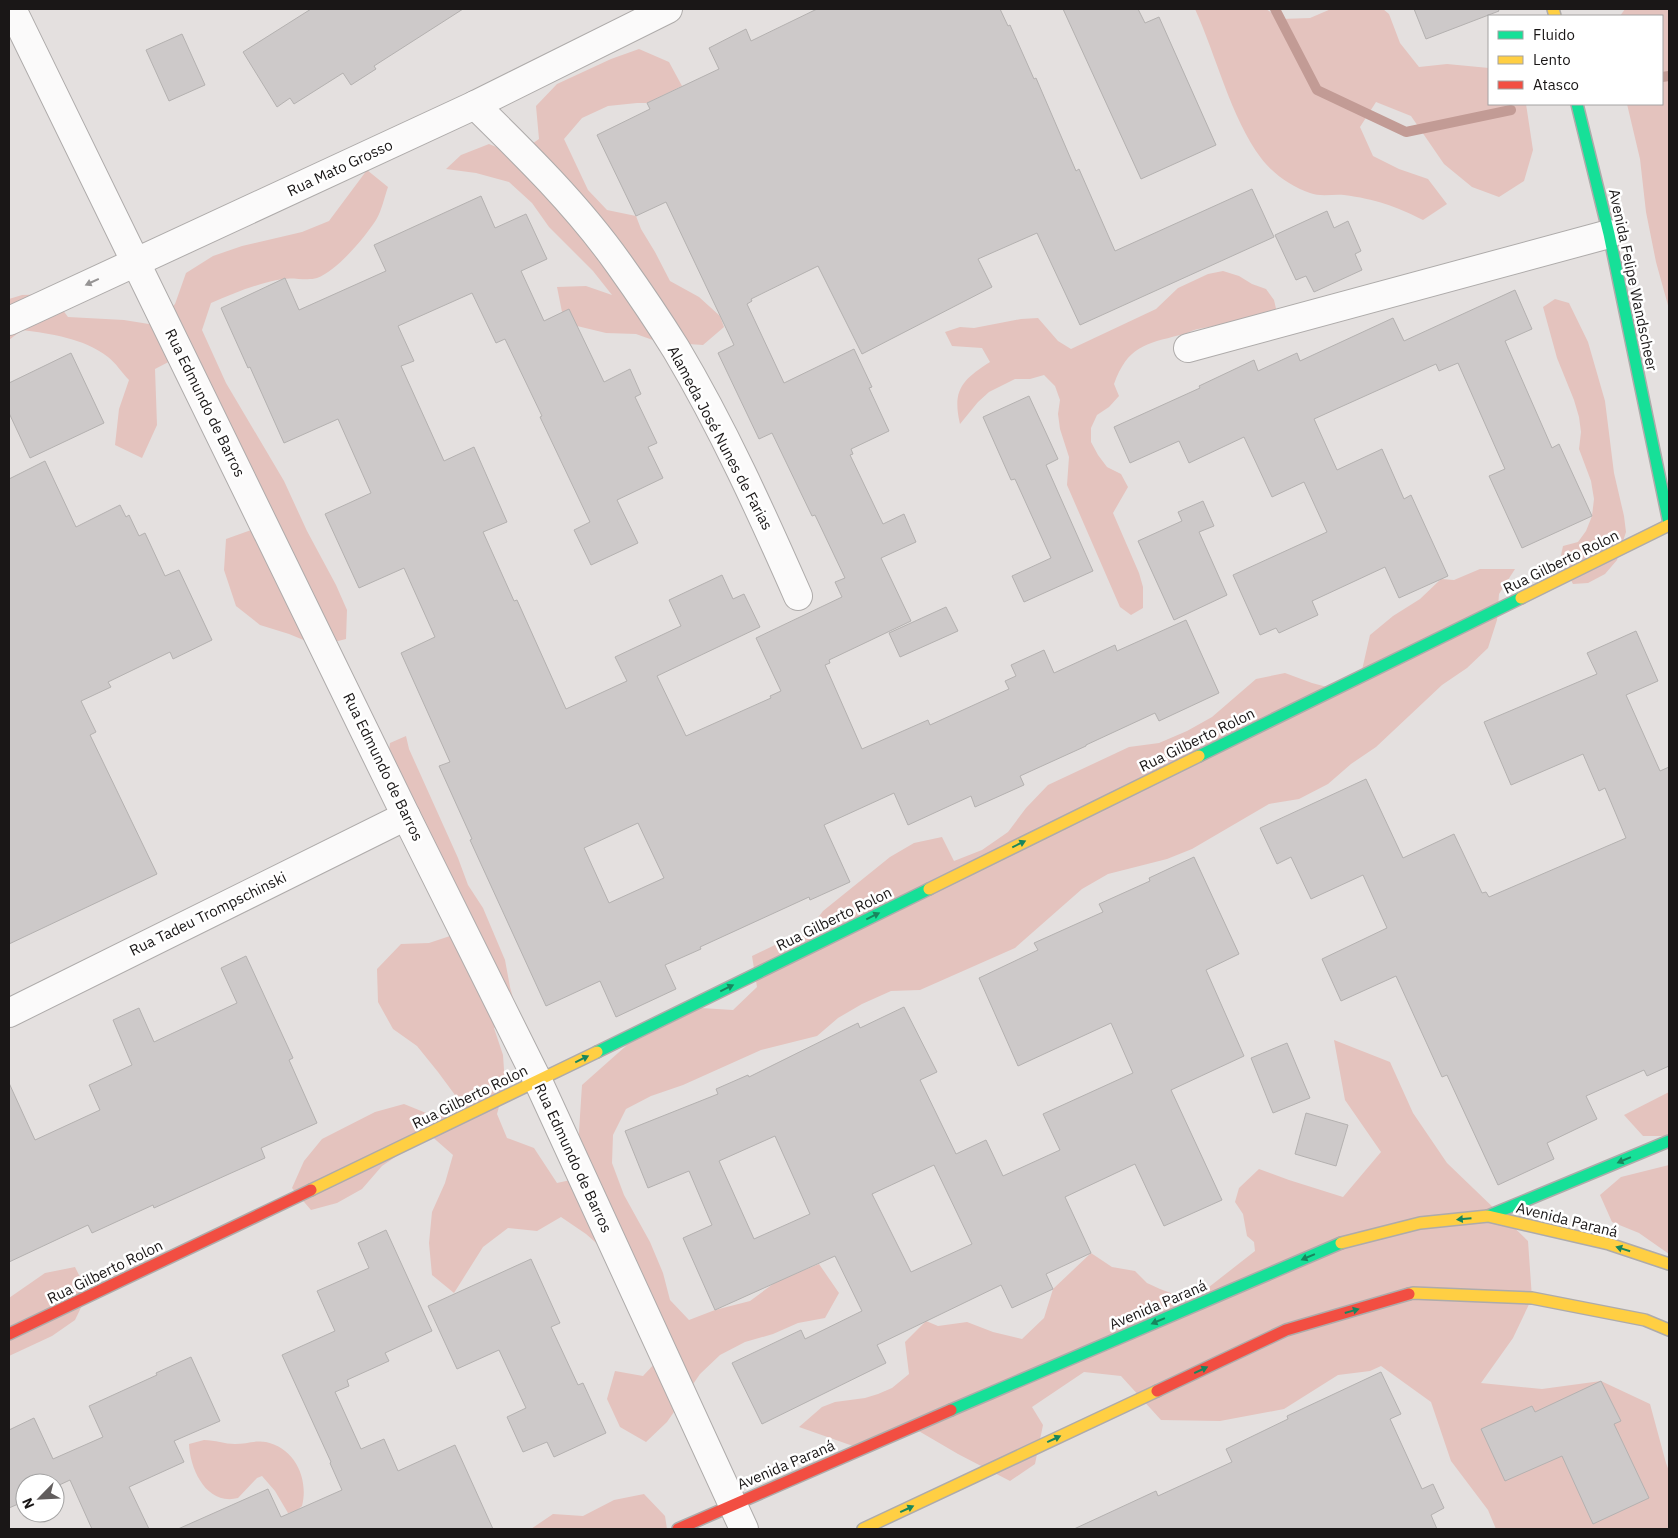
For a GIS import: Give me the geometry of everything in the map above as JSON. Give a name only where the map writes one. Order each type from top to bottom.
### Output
[{"type":"main road","name":"Avenida Felipe Wandscheer","points":[[1577,105],[1609,234],[1669,524]]},
{"type":"main road","name":"Rua Gilberto Rolon","points":[[9,1334],[538,1081],[1669,524]]},
{"type":"main road","points":[[1488,1216],[1669,1141]]},
{"type":"main road","name":"Avenida Paraná","points":[[678,1529],[1342,1242],[1420,1223],[1488,1216],[1609,1244],[1669,1264]]},
{"type":"main road","points":[[863,1529],[1286,1330],[1413,1293],[1532,1298],[1645,1320],[1669,1330]]},
{"type":"street","name":"Rua Edmundo de Barros","points":[[12,9],[406,816],[538,1081],[744,1529]]},
{"type":"street","name":"Rua Mato Grosso","points":[[9,320],[475,105],[668,9]]},
{"type":"street","name":"Alameda José Nunes de Farias","points":[[475,105],[572,204],[618,263],[676,349],[711,412],[759,508],[798,596]]},
{"type":"street","points":[[1188,348],[1609,234]]},
{"type":"street","name":"Rua Tadeu Trompschinski","points":[[9,1013],[406,816]]},
{"type":"shaded area","points":[[1195,9],[1266,9],[1281,19],[1310,18],[1331,9],[1383,9],[1389,14],[1400,43],[1419,67],[1447,64],[1488,68],[1488,105],[1526,105],[1533,150],[1524,181],[1499,197],[1472,187],[1444,164],[1411,116],[1376,102],[1360,127],[1373,156],[1399,169],[1428,179],[1447,204],[1423,220],[1375,201],[1344,195],[1314,194],[1296,187],[1271,169],[1250,142],[1232,105]]},
{"type":"shaded area","points":[[1625,9],[1669,9],[1669,309],[1656,262],[1646,212],[1640,159],[1627,105],[1663,105],[1663,15],[1621,15]]},
{"type":"shaded area","points":[[639,49],[669,62],[682,86],[647,103],[608,106],[582,118],[564,139],[588,190],[607,210],[636,216],[641,229],[670,281],[699,297],[720,316],[724,327],[703,345],[664,344],[636,334],[606,333],[577,326],[563,317],[557,287],[586,286],[612,295],[593,271],[549,227],[532,203],[509,182],[476,173],[446,169],[461,155],[489,144],[516,155],[539,139],[536,106],[557,84],[611,59]]},
{"type":"shaded area","points":[[367,170],[388,187],[376,220],[342,261],[317,278],[287,279],[264,283],[211,303],[202,330],[226,383],[284,481],[347,610],[346,639],[318,646],[260,625],[236,606],[224,570],[226,539],[254,529],[180,356],[155,369],[157,425],[142,458],[115,445],[119,409],[129,380],[114,362],[88,345],[56,335],[22,330],[9,340],[9,299],[22,295],[51,294],[68,317],[124,320],[155,325],[175,304],[186,273],[213,256],[242,246],[302,232],[329,221]]},
{"type":"shaded area","points":[[1223,271],[1239,276],[1252,284],[1266,289],[1274,300],[1277,313],[1208,327],[1147,344],[1132,354],[1119,371],[1114,384],[1119,396],[1109,407],[1097,415],[1091,428],[1091,442],[1098,455],[1107,467],[1121,474],[1128,487],[1113,513],[1139,573],[1143,587],[1143,608],[1131,615],[1120,607],[1067,485],[1069,457],[1060,429],[1058,414],[1060,400],[1055,386],[1044,375],[1030,379],[1015,379],[989,392],[960,424],[957,402],[962,387],[972,374],[990,362],[982,348],[952,346],[945,332],[960,327],[974,328],[1021,319],[1038,318],[1058,341],[1071,349],[1156,309],[1178,288],[1208,274]]},
{"type":"shaded area","points":[[1555,299],[1569,303],[1588,342],[1605,401],[1614,473],[1626,532],[1617,560],[1605,574],[1588,583],[1573,584],[1560,560],[1563,546],[1578,542],[1586,531],[1592,516],[1594,499],[1591,481],[1579,449],[1581,432],[1579,417],[1557,358],[1543,307]]},
{"type":"shaded area","points":[[1480,569],[1515,569],[1499,594],[1497,620],[1488,648],[1467,668],[1442,685],[1376,747],[1351,764],[1328,784],[1299,799],[1269,804],[1192,849],[1167,859],[1108,874],[1082,889],[1015,948],[920,990],[891,991],[862,1004],[838,1018],[817,1036],[761,1050],[683,1085],[651,1096],[626,1109],[613,1135],[612,1163],[624,1195],[650,1242],[663,1273],[670,1300],[689,1320],[715,1310],[750,1301],[777,1281],[819,1264],[839,1293],[825,1318],[798,1323],[773,1334],[745,1342],[720,1355],[700,1374],[667,1422],[646,1442],[620,1427],[607,1399],[615,1371],[643,1376],[657,1361],[610,1255],[586,1234],[561,1217],[537,1231],[508,1228],[483,1247],[454,1293],[432,1275],[429,1243],[432,1212],[445,1183],[453,1155],[429,1134],[382,1166],[362,1189],[337,1203],[311,1210],[292,1188],[304,1161],[322,1139],[375,1112],[404,1104],[436,1117],[455,1095],[417,1046],[393,1029],[378,1002],[377,969],[401,944],[429,943],[456,934],[388,757],[390,743],[406,736],[409,749],[458,858],[468,885],[483,908],[505,960],[517,1013],[494,1028],[503,1055],[505,1084],[497,1114],[507,1138],[534,1148],[557,1183],[584,1177],[578,1147],[582,1085],[627,1045],[701,1008],[733,1010],[757,987],[752,956],[777,944],[805,935],[823,911],[890,857],[914,843],[942,837],[954,861],[982,850],[1008,832],[1026,808],[1048,785],[1129,747],[1159,743],[1187,731],[1212,717],[1256,679],[1285,673],[1342,691],[1362,670],[1370,635],[1393,616],[1420,599],[1441,579],[1454,580]]},
{"type":"shaded area","points":[[1334,1040],[1390,1062],[1413,1113],[1447,1163],[1528,1241],[1532,1298],[1513,1338],[1481,1383],[1542,1389],[1601,1381],[1650,1404],[1669,1471],[1669,1529],[1496,1529],[1488,1510],[1451,1461],[1431,1402],[1381,1366],[1370,1371],[1338,1375],[1284,1409],[1220,1421],[1161,1420],[1121,1376],[1084,1372],[1032,1407],[1043,1425],[1035,1464],[1010,1481],[958,1454],[905,1423],[853,1446],[799,1427],[822,1407],[835,1402],[865,1398],[878,1394],[892,1388],[909,1374],[905,1342],[926,1321],[938,1326],[967,1322],[993,1332],[1022,1339],[1044,1318],[1053,1289],[1091,1253],[1112,1267],[1135,1271],[1147,1283],[1160,1289],[1176,1295],[1195,1298],[1255,1251],[1254,1242],[1247,1236],[1243,1214],[1235,1202],[1239,1188],[1259,1169],[1343,1197],[1381,1152],[1345,1100]]},
{"type":"shaded area","points":[[1669,1092],[1669,1136],[1643,1136],[1624,1115]]},
{"type":"shaded area","points":[[1669,1165],[1669,1254],[1639,1233],[1612,1222],[1600,1195],[1621,1177]]},
{"type":"shaded area","points":[[75,1267],[88,1293],[75,1320],[52,1336],[9,1356],[9,1298],[45,1273]]},
{"type":"shaded area","points":[[204,1440],[235,1444],[258,1441],[266,1442],[276,1445],[285,1451],[292,1458],[301,1475],[304,1496],[302,1506],[296,1511],[288,1513],[275,1491],[262,1476],[257,1478],[238,1498],[227,1499],[217,1497],[202,1484],[190,1454],[189,1444]]},
{"type":"shaded area","points":[[644,1494],[665,1516],[667,1529],[531,1529],[553,1514],[583,1516],[614,1500]]},
{"type":"building","points":[[311,9],[463,9],[374,66],[376,69],[351,85],[343,73],[294,104],[290,98],[277,107],[243,52]]},
{"type":"building","points":[[817,9],[1000,9],[1008,26],[1010,25],[1034,79],[1036,78],[1076,171],[1079,169],[1115,251],[1252,189],[1274,237],[1080,325],[1037,233],[978,259],[992,287],[862,354],[818,266],[751,299],[752,301],[747,304],[784,383],[854,349],[872,387],[869,388],[889,431],[851,449],[853,454],[850,455],[883,524],[904,514],[916,542],[881,558],[911,621],[829,660],[830,663],[825,665],[862,749],[928,720],[930,725],[1009,689],[1005,681],[1016,676],[1011,665],[1044,650],[1054,673],[1115,645],[1117,651],[1186,620],[1219,693],[1159,721],[1155,713],[1086,745],[1020,776],[1024,785],[975,807],[971,796],[908,825],[894,793],[824,825],[850,882],[810,900],[809,897],[665,965],[676,989],[616,1017],[600,981],[546,1006],[470,840],[472,839],[439,766],[450,762],[401,653],[435,637],[404,568],[359,588],[325,514],[371,493],[338,419],[284,443],[221,308],[285,278],[299,310],[386,271],[374,245],[481,196],[495,228],[526,214],[547,259],[521,271],[544,321],[569,309],[604,382],[630,369],[641,394],[635,397],[657,443],[648,447],[663,478],[617,500],[638,543],[591,565],[574,530],[590,522],[505,339],[496,343],[472,293],[398,326],[414,361],[401,366],[444,461],[474,447],[507,522],[483,532],[514,601],[517,600],[566,709],[627,681],[615,657],[681,626],[669,600],[722,575],[733,599],[744,594],[760,627],[657,676],[686,736],[771,698],[770,696],[781,691],[756,638],[842,597],[835,582],[845,578],[815,515],[812,516],[772,433],[759,439],[718,353],[734,345],[666,202],[636,216],[597,135],[650,109],[647,103],[719,69],[709,48],[746,29],[751,41]],"holes":[[[638,823],[664,878],[609,903],[584,848]]]},
{"type":"building","points":[[1063,9],[1138,9],[1145,23],[1159,17],[1216,145],[1141,179]]},
{"type":"building","points":[[1414,9],[1498,9],[1499,11],[1488,15],[1426,39]]},
{"type":"building","points":[[182,34],[205,85],[169,101],[146,50]]},
{"type":"building","points":[[1327,211],[1334,228],[1348,221],[1361,251],[1355,254],[1362,270],[1314,292],[1306,276],[1296,280],[1275,235]]},
{"type":"building","points":[[1515,290],[1532,329],[1505,341],[1552,448],[1559,444],[1592,516],[1522,548],[1489,476],[1505,469],[1458,363],[1439,371],[1436,364],[1314,419],[1337,470],[1382,449],[1404,499],[1411,495],[1448,576],[1399,598],[1385,567],[1312,601],[1318,615],[1279,633],[1276,628],[1260,635],[1233,575],[1327,532],[1304,482],[1272,497],[1244,437],[1189,463],[1179,441],[1130,463],[1114,427],[1200,388],[1199,386],[1254,360],[1258,371],[1297,353],[1300,361],[1393,318],[1404,341]]},
{"type":"building","points":[[71,353],[104,423],[30,458],[9,413],[9,383]]},
{"type":"building","points":[[1029,396],[1058,459],[1046,465],[1093,571],[1024,602],[1012,576],[1051,558],[1015,479],[1011,480],[983,417]]},
{"type":"building","points":[[45,461],[76,527],[120,505],[126,517],[129,515],[139,536],[145,533],[165,576],[179,570],[212,640],[173,659],[170,652],[108,682],[111,687],[81,701],[96,732],[90,735],[157,874],[9,944],[9,479]]},
{"type":"building","points":[[1203,501],[1214,526],[1199,532],[1227,595],[1174,620],[1138,541],[1182,521],[1178,512]]},
{"type":"building","points":[[946,607],[958,631],[900,657],[889,633]]},
{"type":"building","points":[[1636,631],[1658,681],[1626,695],[1660,771],[1669,767],[1669,1066],[1647,1076],[1644,1070],[1586,1096],[1597,1119],[1547,1143],[1554,1159],[1498,1185],[1447,1075],[1442,1077],[1396,976],[1341,1001],[1322,959],[1387,928],[1363,875],[1311,899],[1291,857],[1277,864],[1260,828],[1366,779],[1403,858],[1454,834],[1482,893],[1486,892],[1489,897],[1626,838],[1605,788],[1599,791],[1583,754],[1511,785],[1484,722],[1597,674],[1587,653]]},
{"type":"building","points":[[1194,857],[1239,954],[1206,970],[1244,1056],[1171,1090],[1222,1200],[1164,1226],[1135,1164],[1065,1197],[1091,1253],[1046,1274],[1053,1289],[1012,1308],[1001,1285],[877,1345],[886,1363],[762,1424],[732,1363],[801,1330],[805,1339],[862,1311],[835,1256],[715,1310],[683,1238],[712,1225],[689,1171],[648,1188],[625,1131],[718,1094],[716,1089],[748,1075],[749,1077],[858,1023],[860,1028],[904,1007],[937,1072],[920,1080],[956,1154],[986,1140],[1003,1176],[1060,1150],[1043,1114],[1133,1073],[1111,1023],[1018,1066],[979,978],[1038,950],[1034,943],[1103,912],[1099,904],[1150,881],[1149,878]],"holes":[[[775,1136],[810,1214],[754,1239],[719,1161]],[[934,1165],[972,1244],[911,1272],[872,1194]]]},
{"type":"building","points":[[246,956],[293,1058],[289,1060],[317,1123],[261,1148],[265,1158],[154,1208],[153,1205],[92,1233],[88,1225],[9,1262],[9,1083],[35,1140],[100,1110],[89,1085],[132,1065],[113,1020],[139,1008],[154,1042],[237,1003],[221,968]]},
{"type":"building","points":[[1287,1043],[1310,1098],[1273,1113],[1251,1058]]},
{"type":"building","points":[[1306,1113],[1348,1125],[1336,1166],[1295,1154]]},
{"type":"building","points":[[386,1230],[432,1331],[385,1353],[389,1361],[347,1380],[349,1386],[335,1392],[361,1449],[384,1439],[398,1471],[455,1445],[493,1529],[178,1529],[268,1489],[281,1517],[342,1490],[282,1355],[335,1331],[317,1291],[369,1268],[358,1243]]},
{"type":"building","points":[[531,1259],[560,1323],[551,1327],[578,1385],[583,1383],[606,1433],[554,1457],[547,1442],[523,1452],[507,1417],[526,1408],[499,1350],[457,1369],[428,1306]]},
{"type":"building","points":[[191,1357],[220,1421],[174,1441],[184,1462],[129,1487],[149,1529],[92,1529],[70,1480],[65,1482],[65,1473],[15,1473],[15,1505],[9,1508],[9,1430],[34,1418],[53,1459],[103,1437],[89,1406],[157,1375],[156,1373]]},
{"type":"building","points":[[1381,1372],[1401,1414],[1390,1419],[1422,1489],[1433,1484],[1444,1508],[1431,1515],[1437,1529],[1074,1529],[1156,1491],[1158,1496],[1232,1462],[1226,1449],[1288,1419],[1287,1416]]},
{"type":"building","points":[[1601,1381],[1621,1421],[1614,1424],[1649,1498],[1593,1524],[1562,1456],[1505,1481],[1481,1429],[1532,1406],[1535,1412]]},
{"type":"waterway","points":[[1275,9],[1317,90],[1406,132],[1511,110]]},
{"type":"waterway","points":[[1663,77],[1669,76]]},
{"type":"traffic: fast","points":[[1577,105],[1609,234],[1669,523]]},
{"type":"traffic: fast","points":[[1199,756],[1521,598]]},
{"type":"traffic: fast","points":[[597,1052],[929,889]]},
{"type":"traffic: fast","points":[[1488,1216],[1669,1141]]},
{"type":"traffic: fast","points":[[951,1410],[1341,1243]]},
{"type":"traffic: slow","points":[[1553,9],[1555,15]]},
{"type":"traffic: slow","points":[[1521,598],[1669,525]]},
{"type":"traffic: slow","points":[[929,889],[1199,756]]},
{"type":"traffic: slow","points":[[311,1190],[597,1052]]},
{"type":"traffic: slow","points":[[1341,1243],[1420,1223],[1488,1216],[1609,1244],[1669,1264]]},
{"type":"traffic: slow","points":[[1409,1294],[1532,1298],[1645,1320],[1669,1330]]},
{"type":"traffic: slow","points":[[863,1529],[1157,1391]]},
{"type":"traffic: jam","points":[[9,1334],[311,1190]]},
{"type":"traffic: jam","points":[[1157,1391],[1286,1330],[1409,1294]]},
{"type":"traffic: jam","points":[[678,1529],[951,1410]]}]
